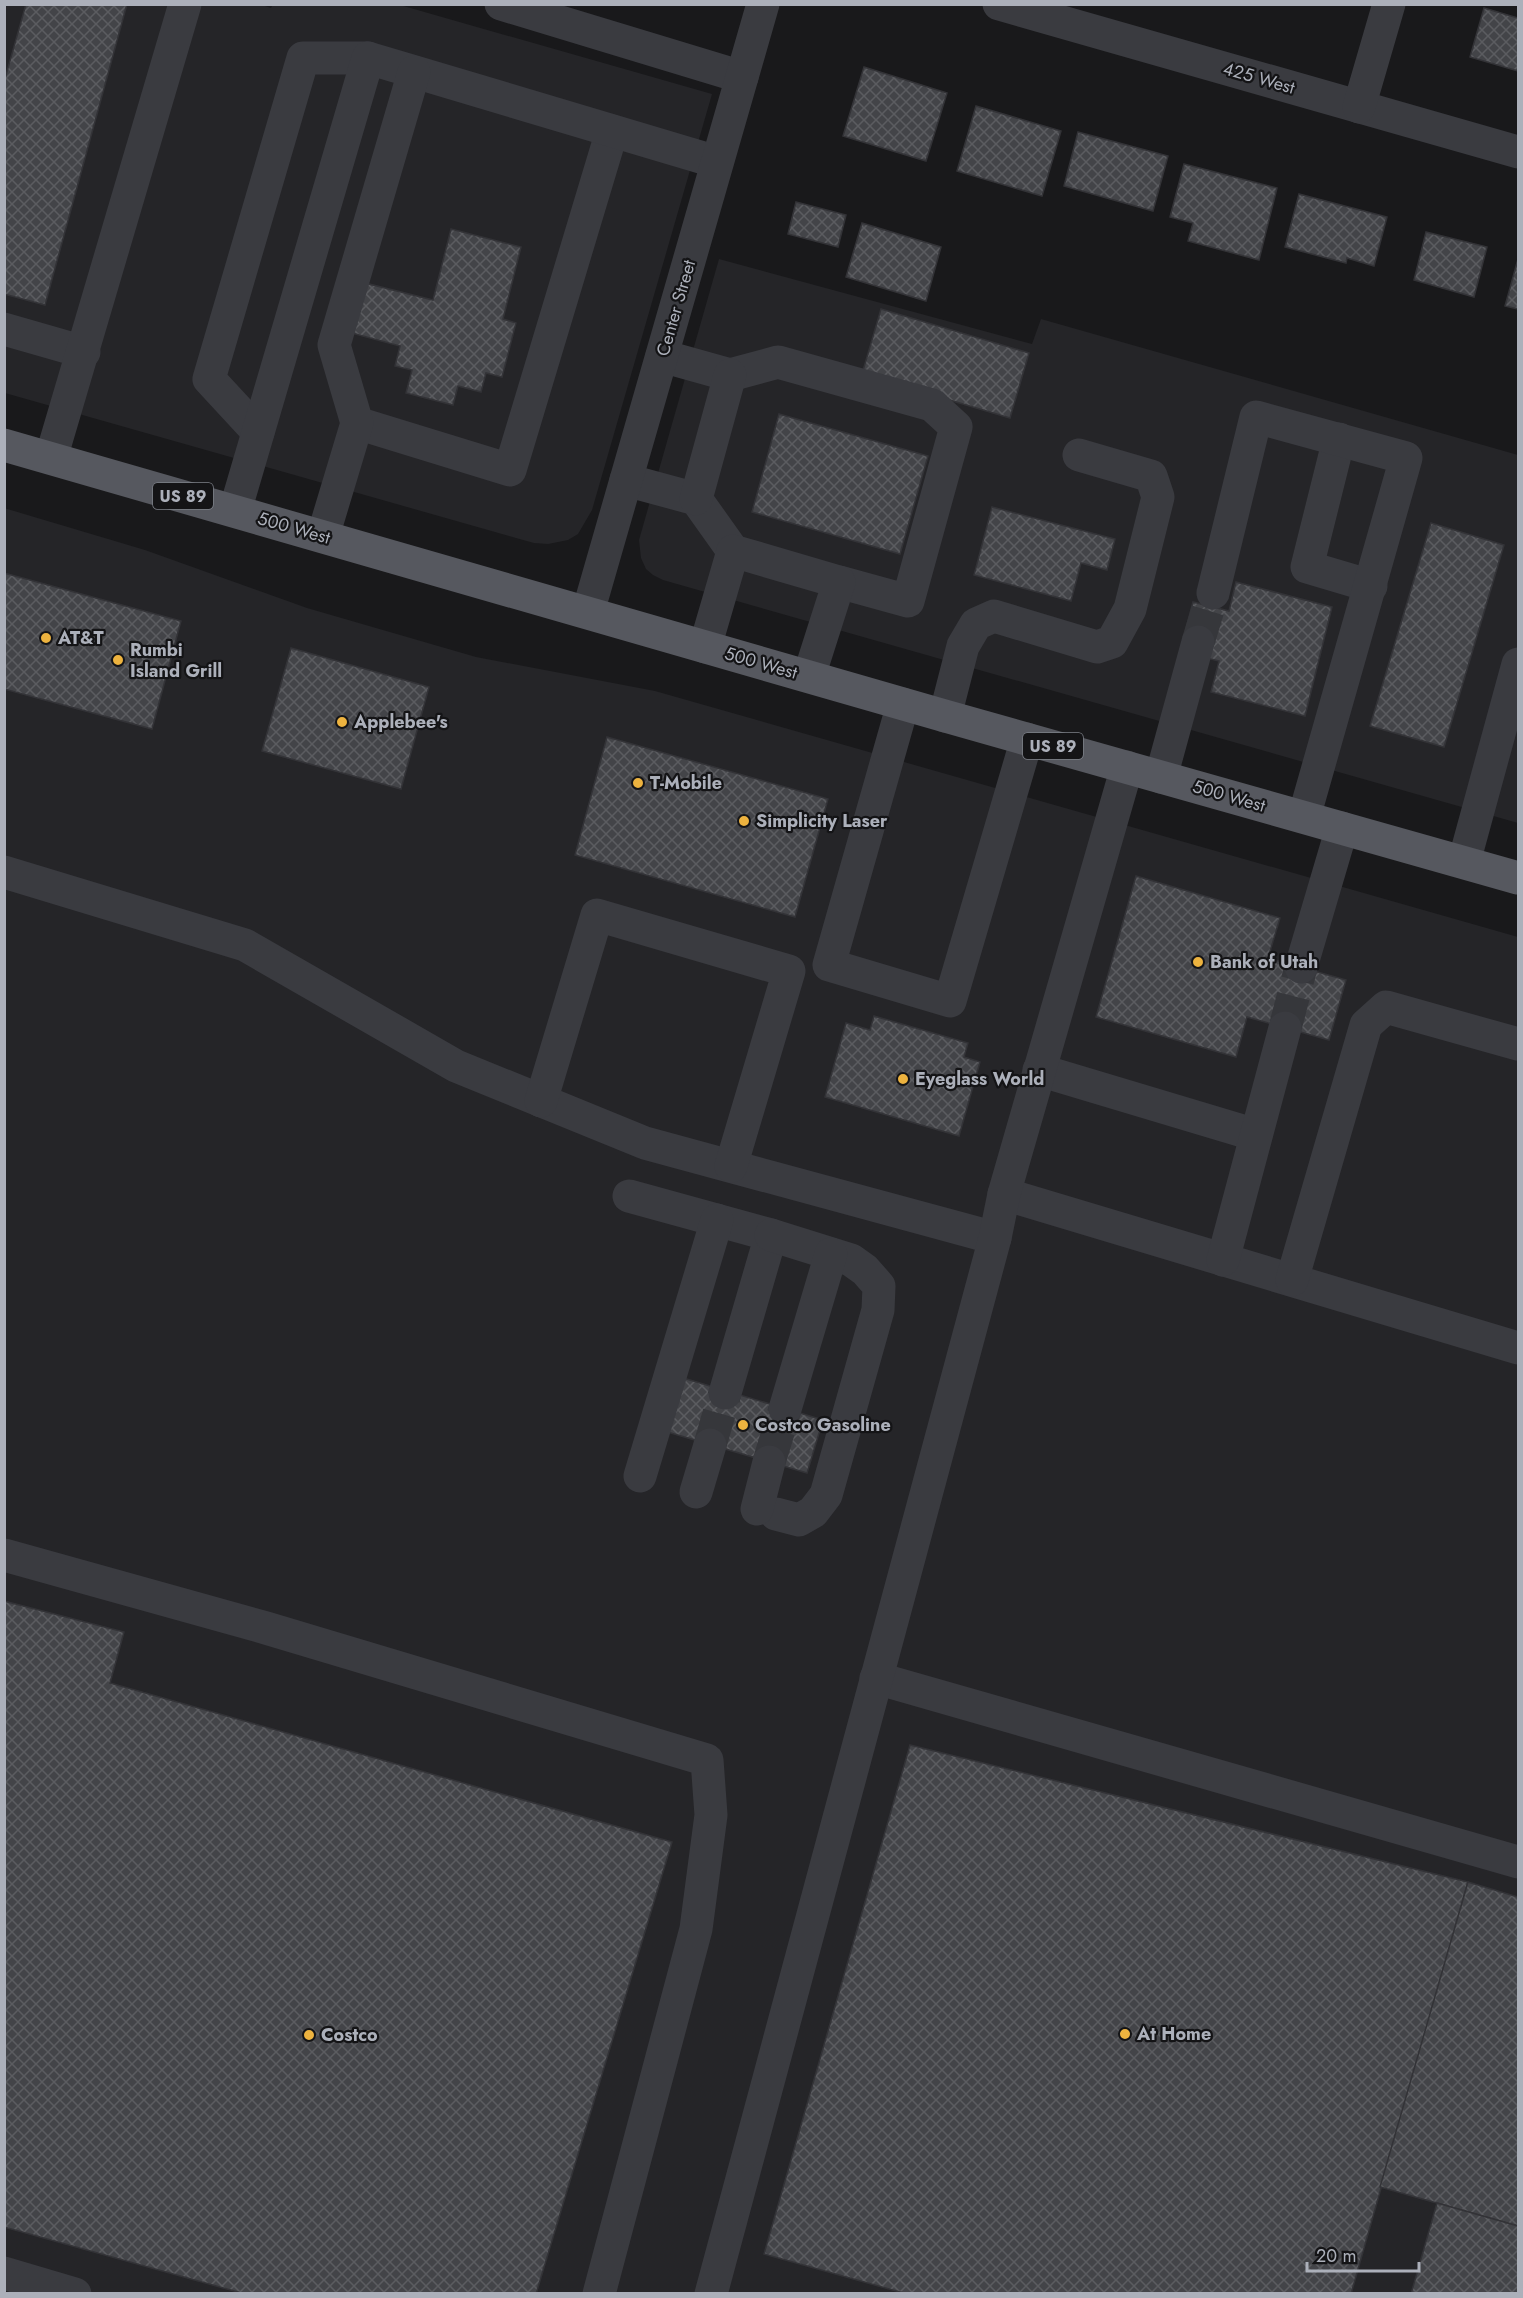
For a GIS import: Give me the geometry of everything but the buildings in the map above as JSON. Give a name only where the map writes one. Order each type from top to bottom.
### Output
[{"type":"main road","name":"500 West","points":[[4,445],[903,704],[1518,878]]},
{"type":"street","points":[[51,458],[186,4]]},
{"type":"street","points":[[501,4],[742,77]]},
{"type":"street","name":"Center Street","points":[[588,612],[763,4]]},
{"type":"street","name":"425 West","points":[[999,4],[1518,152]]},
{"type":"street","points":[[1359,107],[1389,4]]},
{"type":"street","points":[[258,432],[209,379],[303,58],[368,58],[717,162]]},
{"type":"street","points":[[235,511],[368,58]]},
{"type":"street","points":[[323,536],[357,423],[334,345],[414,72]]},
{"type":"street","points":[[357,423],[510,470],[612,131]]},
{"type":"street","points":[[4,328],[84,352]]},
{"type":"street","points":[[626,480],[696,499],[733,551],[908,601],[956,427],[932,405],[778,362],[730,375],[662,356]]},
{"type":"street","points":[[696,499],[730,375]]},
{"type":"street","points":[[1213,593],[1256,417],[1406,458],[1304,817]]},
{"type":"street","points":[[1339,439],[1307,567],[1371,586]]},
{"type":"street","points":[[945,716],[963,646],[976,624],[994,616],[1097,647],[1112,642],[1130,609],[1158,497],[1151,476],[1079,455]]},
{"type":"street","points":[[705,647],[733,551]]},
{"type":"street","points":[[809,676],[839,582]]},
{"type":"street","points":[[1161,777],[1198,642]]},
{"type":"street","points":[[1464,862],[1518,664]]},
{"type":"street","points":[[903,704],[829,965],[950,1001],[1027,739]]},
{"type":"street","points":[[711,2294],[995,1238],[1004,1194],[1127,767]]},
{"type":"street","points":[[1301,967],[1342,828]]},
{"type":"street","points":[[4,872],[245,945],[456,1066],[645,1143],[995,1238]]},
{"type":"street","points":[[541,1101],[597,915],[789,971],[731,1166]]},
{"type":"street","points":[[1293,1280],[1366,1025],[1386,1007],[1518,1044]]},
{"type":"street","points":[[1223,1260],[1285,1028]]},
{"type":"street","points":[[1040,1070],[1256,1135]]},
{"type":"street","points":[[1004,1194],[1518,1348]]},
{"type":"street","points":[[629,1196],[771,1235],[851,1260],[865,1270],[879,1286],[878,1310],[826,1495],[813,1512],[799,1520],[767,1512],[769,1462]]},
{"type":"street","points":[[640,1476],[717,1220]]},
{"type":"street","points":[[725,1393],[771,1235]]},
{"type":"street","points":[[785,1409],[831,1254]]},
{"type":"street","points":[[696,1492],[710,1445]]},
{"type":"street","points":[[4,1555],[266,1628],[707,1760],[711,1815],[696,1929],[599,2294]]},
{"type":"street","points":[[876,1678],[1518,1859]]},
{"type":"street","points":[[4,2273],[75,2294]]},
{"type":"shaded area","points":[[259,4],[271,8],[273,4],[400,5],[712,94],[592,510],[578,534],[568,540],[548,544],[534,543],[5,393],[4,5]]},
{"type":"shaded area","points":[[719,259],[1032,344],[1041,319],[1518,455],[1518,823],[663,580],[653,575],[646,569],[641,558],[639,540]]},
{"type":"shaded area","points":[[4,508],[145,550],[307,608],[476,657],[655,691],[1518,937],[1518,2293],[5,2293]]},
{"type":"tunnel","points":[[1198,642],[1213,593]]},
{"type":"tunnel","points":[[1285,1028],[1301,967]]},
{"type":"tunnel","points":[[710,1445],[725,1393]]},
{"type":"tunnel","points":[[769,1462],[785,1409]]},
{"type":"place","name":"AT&T","points":[[46,638]]},
{"type":"place","name":"Rumbi Island Grill","points":[[118,660]]},
{"type":"place","name":"Applebee's","points":[[342,722]]},
{"type":"place","name":"T-Mobile","points":[[638,783]]},
{"type":"place","name":"Simplicity Laser","points":[[744,821]]},
{"type":"place","name":"Bank of Utah","points":[[1198,962]]},
{"type":"place","name":"Eyeglass World","points":[[903,1079]]},
{"type":"place","name":"Costco Gasoline","points":[[743,1425]]},
{"type":"place","name":"At Home","points":[[1125,2034]]},
{"type":"place","name":"Costco","points":[[309,2035]]}]
